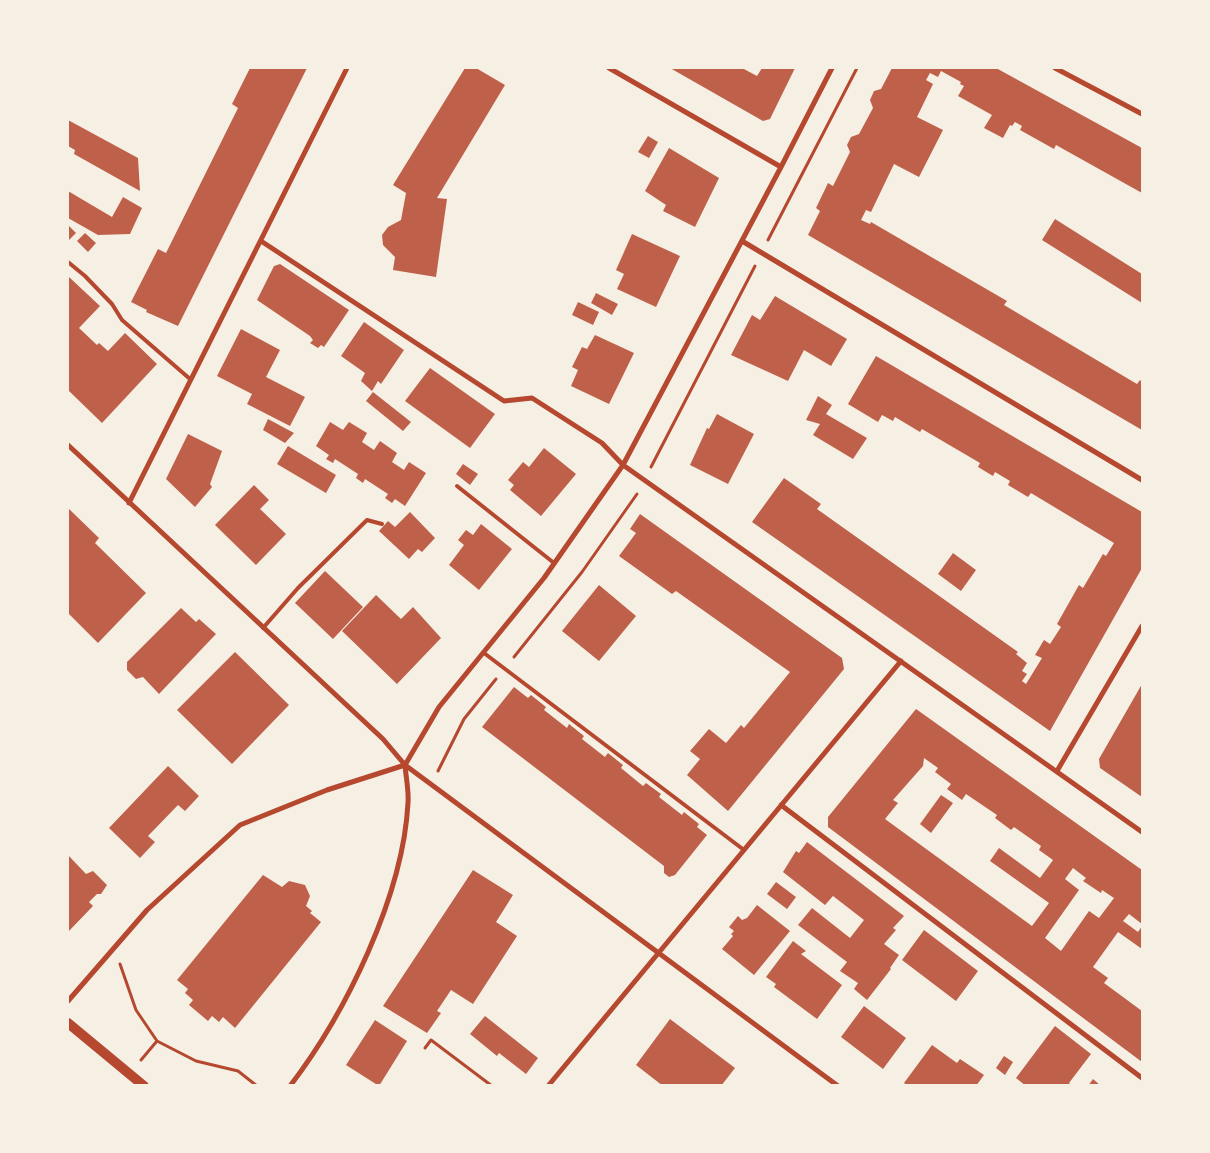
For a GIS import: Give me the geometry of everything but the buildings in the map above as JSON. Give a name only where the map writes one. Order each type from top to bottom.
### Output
[{"type":"main road","points":[[68,1023],[144,1086]]},
{"type":"street","points":[[129,503],[347,68]]},
{"type":"street","points":[[609,68],[781,167]]},
{"type":"street","points":[[290,1086],[313,1053],[364,960],[388,899],[401,852],[408,803],[406,765],[439,706],[484,653],[554,563],[622,465],[832,68]]},
{"type":"street","points":[[1055,68],[1142,114]]},
{"type":"street","points":[[261,241],[504,401],[532,398],[602,443],[622,465],[1142,832]]},
{"type":"street","points":[[742,241],[1142,480]]},
{"type":"street","points":[[68,445],[383,739],[406,765],[838,1086]]},
{"type":"street","points":[[1057,771],[1142,626]]},
{"type":"street","points":[[548,1086],[901,662]]},
{"type":"street","points":[[68,1000],[147,910],[240,824],[327,790],[406,765]]},
{"type":"street","points":[[781,805],[1142,1078]]},
{"type":"lane","points":[[68,262],[85,276],[112,304],[122,320],[190,379]]},
{"type":"lane","points":[[457,486],[554,563]]},
{"type":"lane","points":[[263,628],[298,588],[367,520],[382,524]]},
{"type":"lane","points":[[484,653],[744,850]]},
{"type":"path","points":[[432,785],[464,719],[582,572],[619,523],[645,480],[858,68]]},
{"type":"path","points":[[114,946],[136,1010],[157,1041],[196,1061],[238,1071],[257,1086]]},
{"type":"path","points":[[425,1048],[431,1040],[492,1086]]},
{"type":"path","points":[[141,1060],[157,1041]]}]
